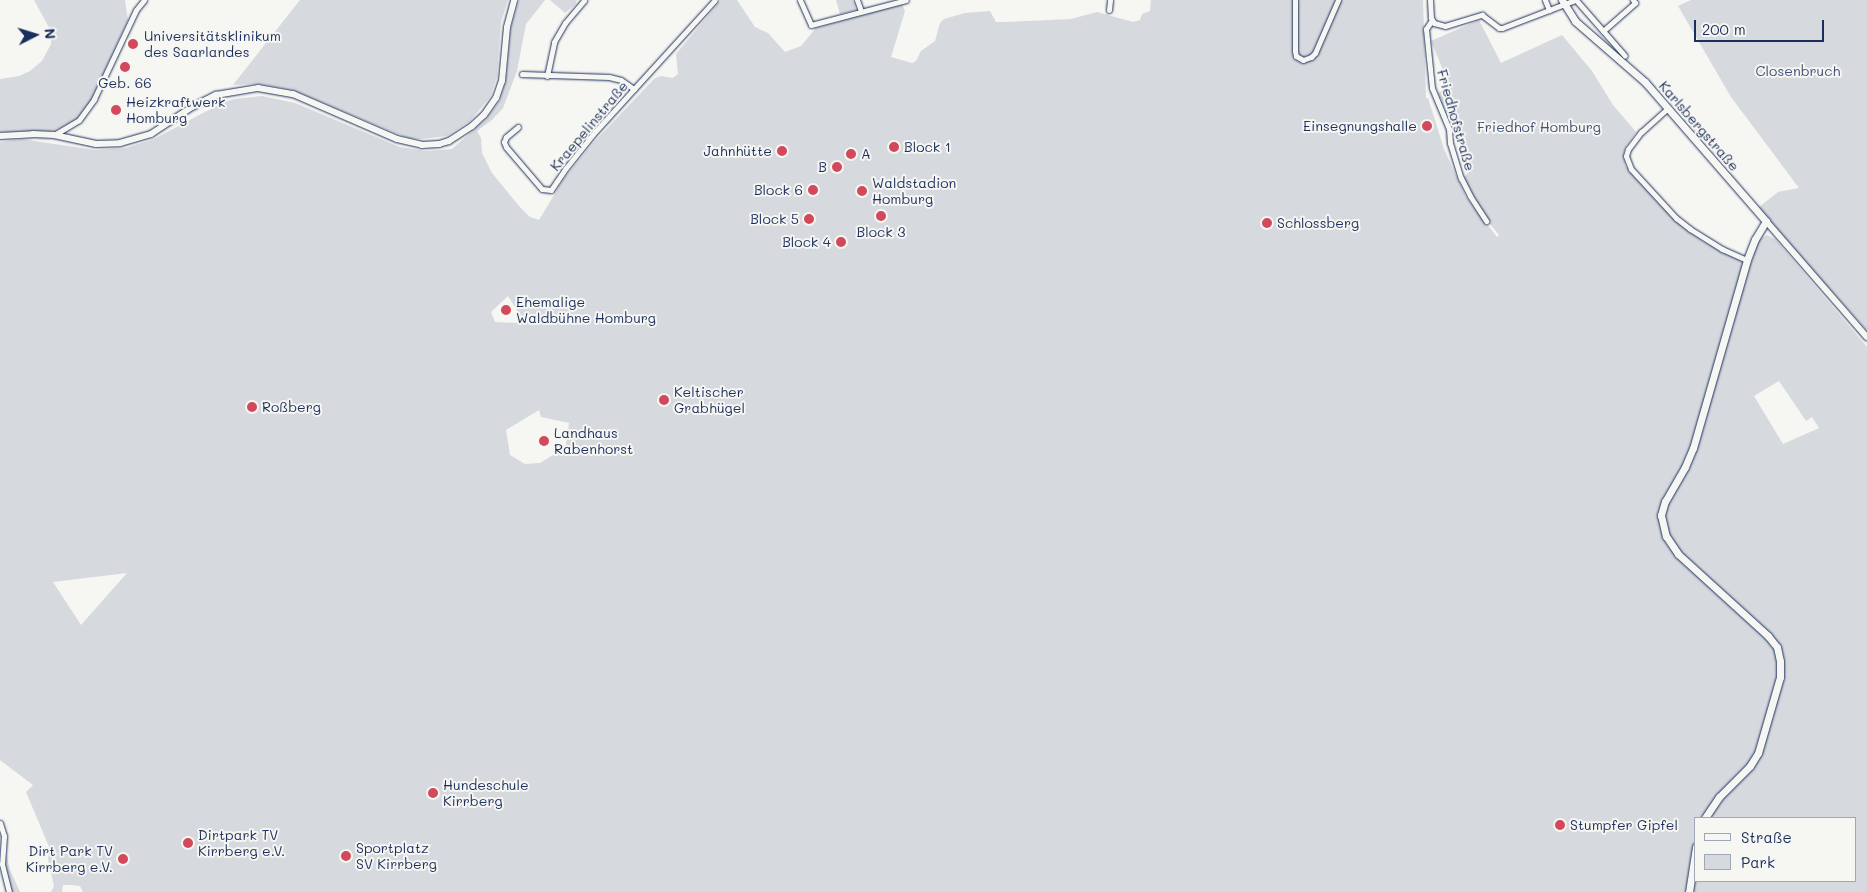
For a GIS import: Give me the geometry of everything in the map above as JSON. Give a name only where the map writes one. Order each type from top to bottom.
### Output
[{"type":"main road","name":"Karlsbergstraße","points":[[1563,2],[1575,21],[1612,47],[1645,82],[1766,221]]},
{"type":"main road","points":[[1706,817],[1719,797],[1750,766],[1758,753],[1781,669],[1779,654],[1773,641],[1685,562],[1666,536],[1662,520],[1665,501],[1685,467],[1693,448],[1747,260],[1755,240],[1766,221]]},
{"type":"main road","points":[[1689,892],[1694,860]]},
{"type":"street","points":[[54,135],[79,120],[94,99],[136,9],[144,0]]},
{"type":"street","points":[[0,136],[22,133],[54,135],[96,144],[130,141],[151,134],[192,107],[216,95],[258,88],[293,94],[409,143],[429,145],[449,141],[472,126],[484,115],[496,98],[502,82],[507,27],[514,0]]},
{"type":"street","points":[[547,76],[550,54],[556,37],[584,0]]},
{"type":"street","name":"Kraepelinstraße","points":[[518,127],[506,137],[506,147],[542,189],[551,190],[578,152],[715,0]]},
{"type":"street","points":[[800,0],[811,25],[906,0]]},
{"type":"street","points":[[858,0],[861,11]]},
{"type":"street","points":[[1109,10],[1110,0]]},
{"type":"street","points":[[1295,0],[1295,51],[1296,56],[1303,60],[1315,53],[1338,0]]},
{"type":"street","name":"Friedhofstraße","points":[[1430,0],[1432,20],[1426,29],[1432,88],[1449,129],[1450,143],[1461,178],[1486,221]]},
{"type":"street","points":[[1545,0],[1549,10]]},
{"type":"street","name":"Karlsbergstraße","points":[[1563,2],[1576,0],[1603,32],[1612,47],[1625,56]]},
{"type":"street","points":[[1603,32],[1635,3],[1633,0]]},
{"type":"street","points":[[1432,20],[1434,23],[1445,26],[1482,16],[1499,28],[1502,28],[1549,10],[1563,2]]},
{"type":"street","points":[[522,74],[609,77],[622,80],[634,89]]},
{"type":"street","points":[[1668,108],[1641,132],[1628,149],[1626,156],[1631,169],[1676,218],[1690,229],[1722,249],[1747,260]]},
{"type":"street","points":[[1766,221],[1867,337]]},
{"type":"street","points":[[0,823],[4,836],[2,871],[9,892]]},
{"type":"green space","points":[[34,0],[125,0],[128,20],[92,99],[78,119],[55,131],[0,132],[0,79],[19,76],[30,71],[42,61],[51,44],[51,31]]},
{"type":"green space","points":[[300,0],[508,0],[501,22],[497,77],[490,97],[470,121],[447,136],[421,139],[409,138],[393,132],[293,90],[259,84],[233,85]]},
{"type":"green space","name":"Friedhof Homburg","points":[[519,0],[545,0],[526,24],[517,71],[503,108],[492,120],[477,131],[481,138],[482,153],[492,173],[530,217],[539,220],[563,180],[593,143],[655,78],[661,76],[673,78],[678,74],[676,54],[721,0],[737,0],[755,27],[768,33],[785,52],[801,46],[816,28],[902,4],[905,11],[891,57],[912,63],[916,61],[921,51],[935,41],[940,23],[944,19],[965,13],[990,11],[996,22],[1005,22],[1071,19],[1097,12],[1133,22],[1140,20],[1142,14],[1150,11],[1151,0],[1423,0],[1426,98],[1428,98],[1444,149],[1466,197],[1497,237],[1499,235],[1482,214],[1463,178],[1470,171],[1438,93],[1450,87],[1431,41],[1479,20],[1501,63],[1562,35],[1592,71],[1613,105],[1636,132],[1626,146],[1624,153],[1625,165],[1674,218],[1688,230],[1704,242],[1744,262],[1733,316],[1758,240],[1767,235],[1775,239],[1867,347],[1867,892],[83,892],[80,886],[63,885],[62,892],[51,892],[54,886],[48,859],[50,849],[26,792],[33,785],[0,760],[0,142],[21,139],[95,150],[126,148],[154,139],[222,103],[234,99],[262,96],[295,103],[400,147],[426,151],[452,149],[486,119],[500,100],[506,80],[511,26]],"holes":[[[508,296],[518,312],[517,323],[495,322],[491,312]],[[1779,381],[1806,421],[1812,417],[1819,428],[1783,444],[1754,396]],[[539,410],[541,417],[569,423],[566,445],[560,445],[558,456],[553,455],[540,463],[525,464],[510,455],[506,430]],[[127,573],[81,625],[53,582]]]},
{"type":"green space","points":[[550,0],[577,0],[575,5],[565,13]]},
{"type":"green space","points":[[836,0],[853,0],[856,10],[840,14]]},
{"type":"green space","name":"Closenbruch","points":[[1691,0],[1867,0],[1867,331],[1758,208],[1778,192],[1799,188],[1731,97],[1678,6]]},
{"type":"green space","points":[[6,853],[10,870],[20,892],[11,892],[5,870]]},
{"type":"place","name":"Universitätsklinikum des Saarlandes","points":[[133,44]]},
{"type":"place","name":"Geb. 66","points":[[125,67]]},
{"type":"place","name":"Heizkraftwerk Homburg","points":[[116,110]]},
{"type":"place","name":"Einsegnungshalle","points":[[1427,126]]},
{"type":"place","name":"Block 1","points":[[894,147]]},
{"type":"place","name":"Jahnhütte","points":[[782,151]]},
{"type":"place","name":"A","points":[[851,154]]},
{"type":"place","name":"B","points":[[837,167]]},
{"type":"place","name":"Block 6","points":[[813,190]]},
{"type":"place","name":"Waldstadion Homburg","points":[[862,191]]},
{"type":"place","name":"Block 3","points":[[881,216]]},
{"type":"place","name":"Block 5","points":[[809,219]]},
{"type":"place","name":"Schlossberg","points":[[1267,223]]},
{"type":"place","name":"Block 4","points":[[841,242]]},
{"type":"place","name":"Ehemalige Waldbühne Homburg","points":[[506,310]]},
{"type":"place","name":"Keltischer Grabhügel","points":[[664,400]]},
{"type":"place","name":"Roßberg","points":[[252,407]]},
{"type":"place","name":"Landhaus Rabenhorst","points":[[544,441]]},
{"type":"place","name":"Hundeschule Kirrberg","points":[[433,793]]},
{"type":"place","name":"Stumpfer Gipfel","points":[[1560,825]]},
{"type":"place","name":"Dirtpark TV Kirrberg e.V.","points":[[188,843]]},
{"type":"place","name":"Sportplatz SV Kirrberg","points":[[346,856]]},
{"type":"place","name":"Dirt Park TV Kirrberg e.V.","points":[[123,859]]}]
